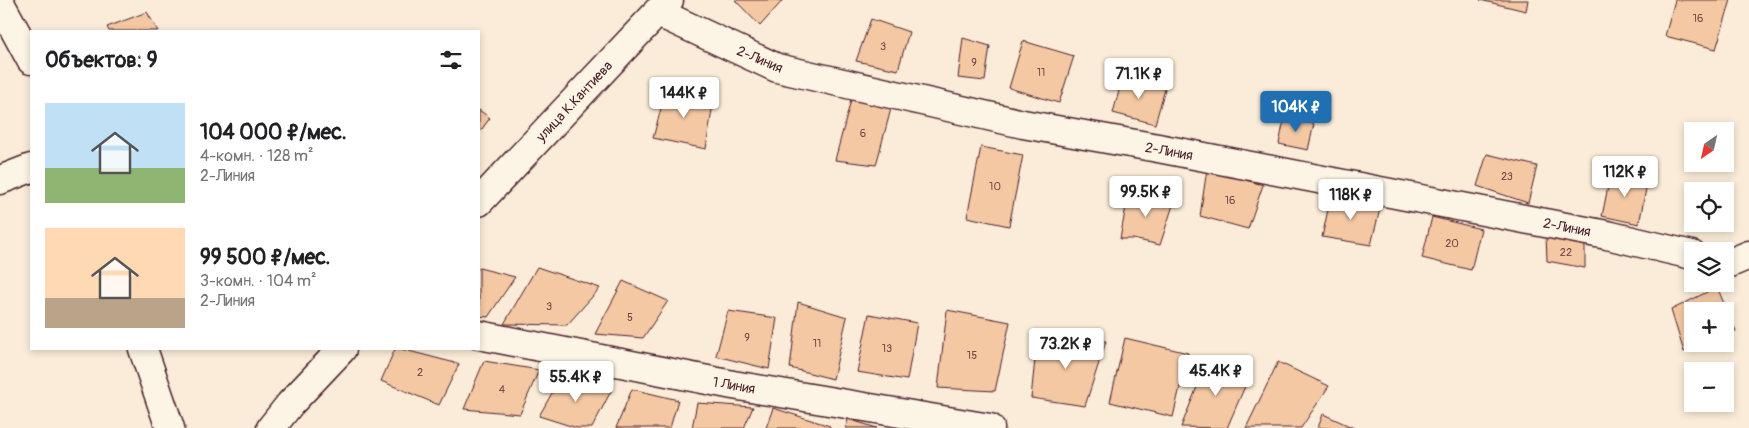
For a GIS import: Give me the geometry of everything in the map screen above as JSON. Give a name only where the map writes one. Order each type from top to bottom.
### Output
[{"type":"street","points":[[0,2],[30,58]]},
{"type":"street","name":"улица К.Кантиева","points":[[480,201],[663,6]]},
{"type":"street","name":"2-Линия","points":[[663,6],[777,68],[1023,124],[1158,148],[1607,235],[1684,253]]},
{"type":"street","points":[[0,180],[30,168]]},
{"type":"street","points":[[1734,262],[1749,255]]},
{"type":"street","name":"1 Линия","points":[[480,335],[733,385],[990,428]]},
{"type":"street","points":[[143,350],[170,428]]},
{"type":"street","points":[[271,428],[290,404],[341,350]]},
{"type":"building","points":[[735,0],[783,0],[760,26]]},
{"type":"building","points":[[1480,0],[1528,0],[1526,11]]},
{"type":"building","points":[[1675,0],[1731,0],[1716,49],[1665,36]]},
{"type":"building","points":[[147,12],[157,30],[108,30],[107,27]]},
{"type":"building","points":[[871,19],[909,32],[898,70],[856,61]]},
{"type":"building","points":[[963,38],[990,46],[985,81],[958,78]]},
{"type":"building","points":[[1023,41],[1074,56],[1059,103],[1009,88]]},
{"type":"building","points":[[1123,76],[1165,89],[1155,124],[1113,113]]},
{"type":"building","points":[[667,86],[713,103],[706,149],[653,138]]},
{"type":"building","points":[[852,96],[892,105],[876,165],[835,160]]},
{"type":"building","points":[[480,111],[490,118],[480,132]]},
{"type":"building","points":[[1285,115],[1314,124],[1308,150],[1279,144]]},
{"type":"building","points":[[981,147],[1023,155],[1009,226],[967,217]]},
{"type":"building","points":[[1487,154],[1537,166],[1528,203],[1477,186]]},
{"type":"building","points":[[1207,169],[1263,185],[1248,229],[1200,216]]},
{"type":"building","points":[[1611,172],[1648,179],[1639,224],[1602,216]]},
{"type":"building","points":[[1129,190],[1174,202],[1160,245],[1133,239],[1120,239]]},
{"type":"building","points":[[1331,196],[1381,205],[1371,245],[1322,237]]},
{"type":"building","points":[[1432,217],[1481,229],[1471,270],[1422,258]]},
{"type":"building","points":[[1546,235],[1585,243],[1585,268],[1547,261]]},
{"type":"building","points":[[537,267],[600,288],[567,325],[504,324]]},
{"type":"building","points":[[480,268],[515,277],[488,317],[480,316]]},
{"type":"building","points":[[623,281],[668,301],[643,338],[595,334]]},
{"type":"building","points":[[1707,292],[1719,292],[1723,302],[1687,302]]},
{"type":"building","points":[[798,302],[847,317],[833,379],[790,368]]},
{"type":"building","points":[[1684,304],[1684,352],[1671,310]]},
{"type":"building","points":[[947,310],[1010,322],[995,391],[938,388]]},
{"type":"building","points":[[728,311],[777,318],[769,369],[716,356]]},
{"type":"building","points":[[869,314],[917,323],[907,380],[857,372]]},
{"type":"building","points":[[1125,338],[1188,353],[1173,417],[1110,402]]},
{"type":"building","points":[[1037,340],[1106,341],[1085,406],[1031,398]]},
{"type":"building","points":[[395,350],[405,350],[459,364],[439,405],[381,381]]},
{"type":"building","points":[[484,361],[539,370],[520,414],[464,409]]},
{"type":"building","points":[[1207,362],[1252,370],[1227,428],[1181,427]]},
{"type":"building","points":[[1278,362],[1329,386],[1301,428],[1246,428]]},
{"type":"building","points":[[561,377],[613,387],[592,428],[577,428],[539,416]]},
{"type":"building","points":[[632,389],[678,400],[670,428],[616,428]]},
{"type":"building","points":[[697,403],[753,407],[744,428],[692,428]]},
{"type":"building","points":[[773,408],[830,426],[829,428],[766,428]]},
{"type":"building","points":[[1323,414],[1354,428],[1318,428]]},
{"type":"building","points":[[848,419],[877,428],[846,428]]}]
